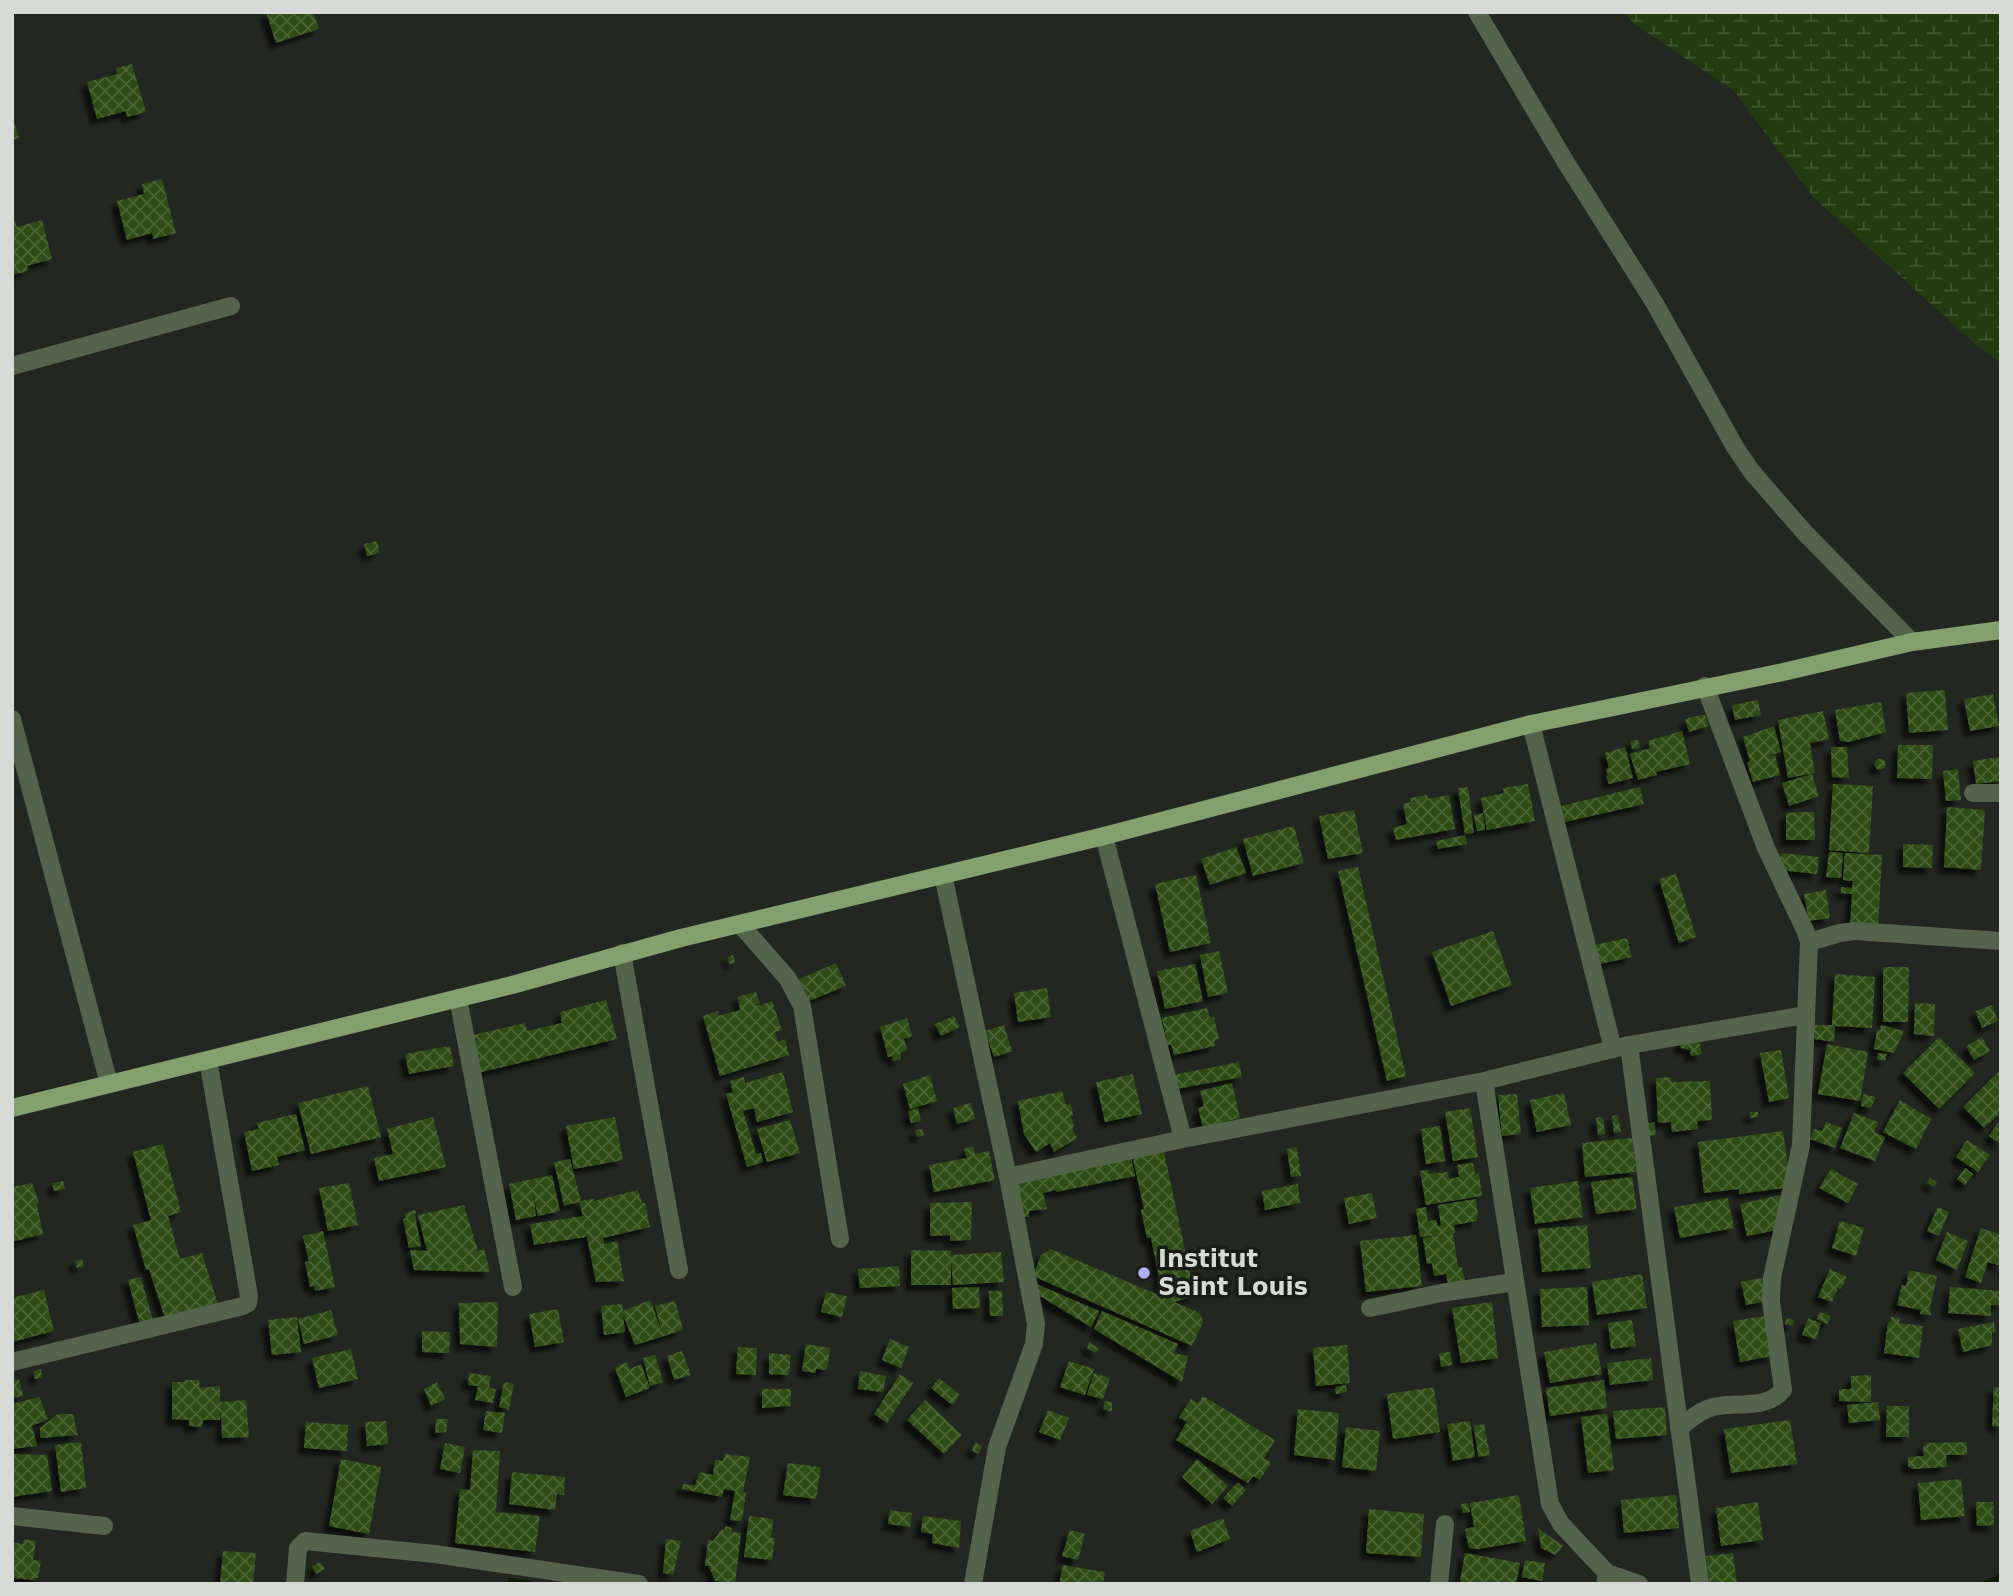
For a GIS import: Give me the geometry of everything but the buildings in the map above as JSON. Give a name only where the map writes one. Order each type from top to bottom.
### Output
[{"type":"main road","points":[[12,1108],[546,976],[622,953],[1104,836],[1531,724],[1783,672],[1912,642],[2001,630]]},
{"type":"street","points":[[1477,12],[1565,161],[1654,302],[1746,463],[1805,533],[1912,642]]},
{"type":"street","points":[[12,366],[231,306]]},
{"type":"street","points":[[1679,1428],[1715,1406],[1765,1403],[1776,1399],[1783,1390],[1771,1301],[1772,1278],[1801,1145],[1804,1106],[1809,942],[1766,848],[1705,686]]},
{"type":"street","points":[[12,719],[109,1084]]},
{"type":"street","points":[[1531,724],[1621,1047],[1700,1584]]},
{"type":"street","points":[[1973,793],[2001,793]]},
{"type":"street","points":[[1104,836],[1183,1139]]},
{"type":"street","points":[[943,875],[1008,1177],[1036,1324],[1034,1344],[997,1447],[973,1584]]},
{"type":"street","points":[[740,925],[788,979],[802,1006],[840,1239]]},
{"type":"street","points":[[1809,942],[1854,931],[2001,942]]},
{"type":"street","points":[[622,953],[679,1270]]},
{"type":"street","points":[[458,998],[513,1287]]},
{"type":"street","points":[[1008,1177],[1183,1139],[1484,1081],[1621,1047],[1805,1015]]},
{"type":"street","points":[[12,1362],[248,1303],[249,1296],[208,1060]]},
{"type":"street","points":[[1484,1081],[1550,1504],[1561,1524],[1606,1579],[1639,1584]]},
{"type":"street","points":[[1370,1308],[1441,1293],[1514,1282]]},
{"type":"street","points":[[12,1516],[104,1526]]},
{"type":"street","points":[[1439,1584],[1445,1524]]},
{"type":"street","points":[[295,1584],[298,1548],[305,1541],[435,1554],[574,1580],[639,1584]]},
{"type":"green space","points":[[1624,12],[2001,12],[2001,363],[1976,345],[1813,197],[1734,91],[1633,23]]},
{"type":"waterway","points":[[1985,1584],[2001,1577]]},
{"type":"waterway","points":[[511,1581],[531,1584]]},
{"type":"place","name":"Institut Saint Louis","points":[[1144,1273]]}]
